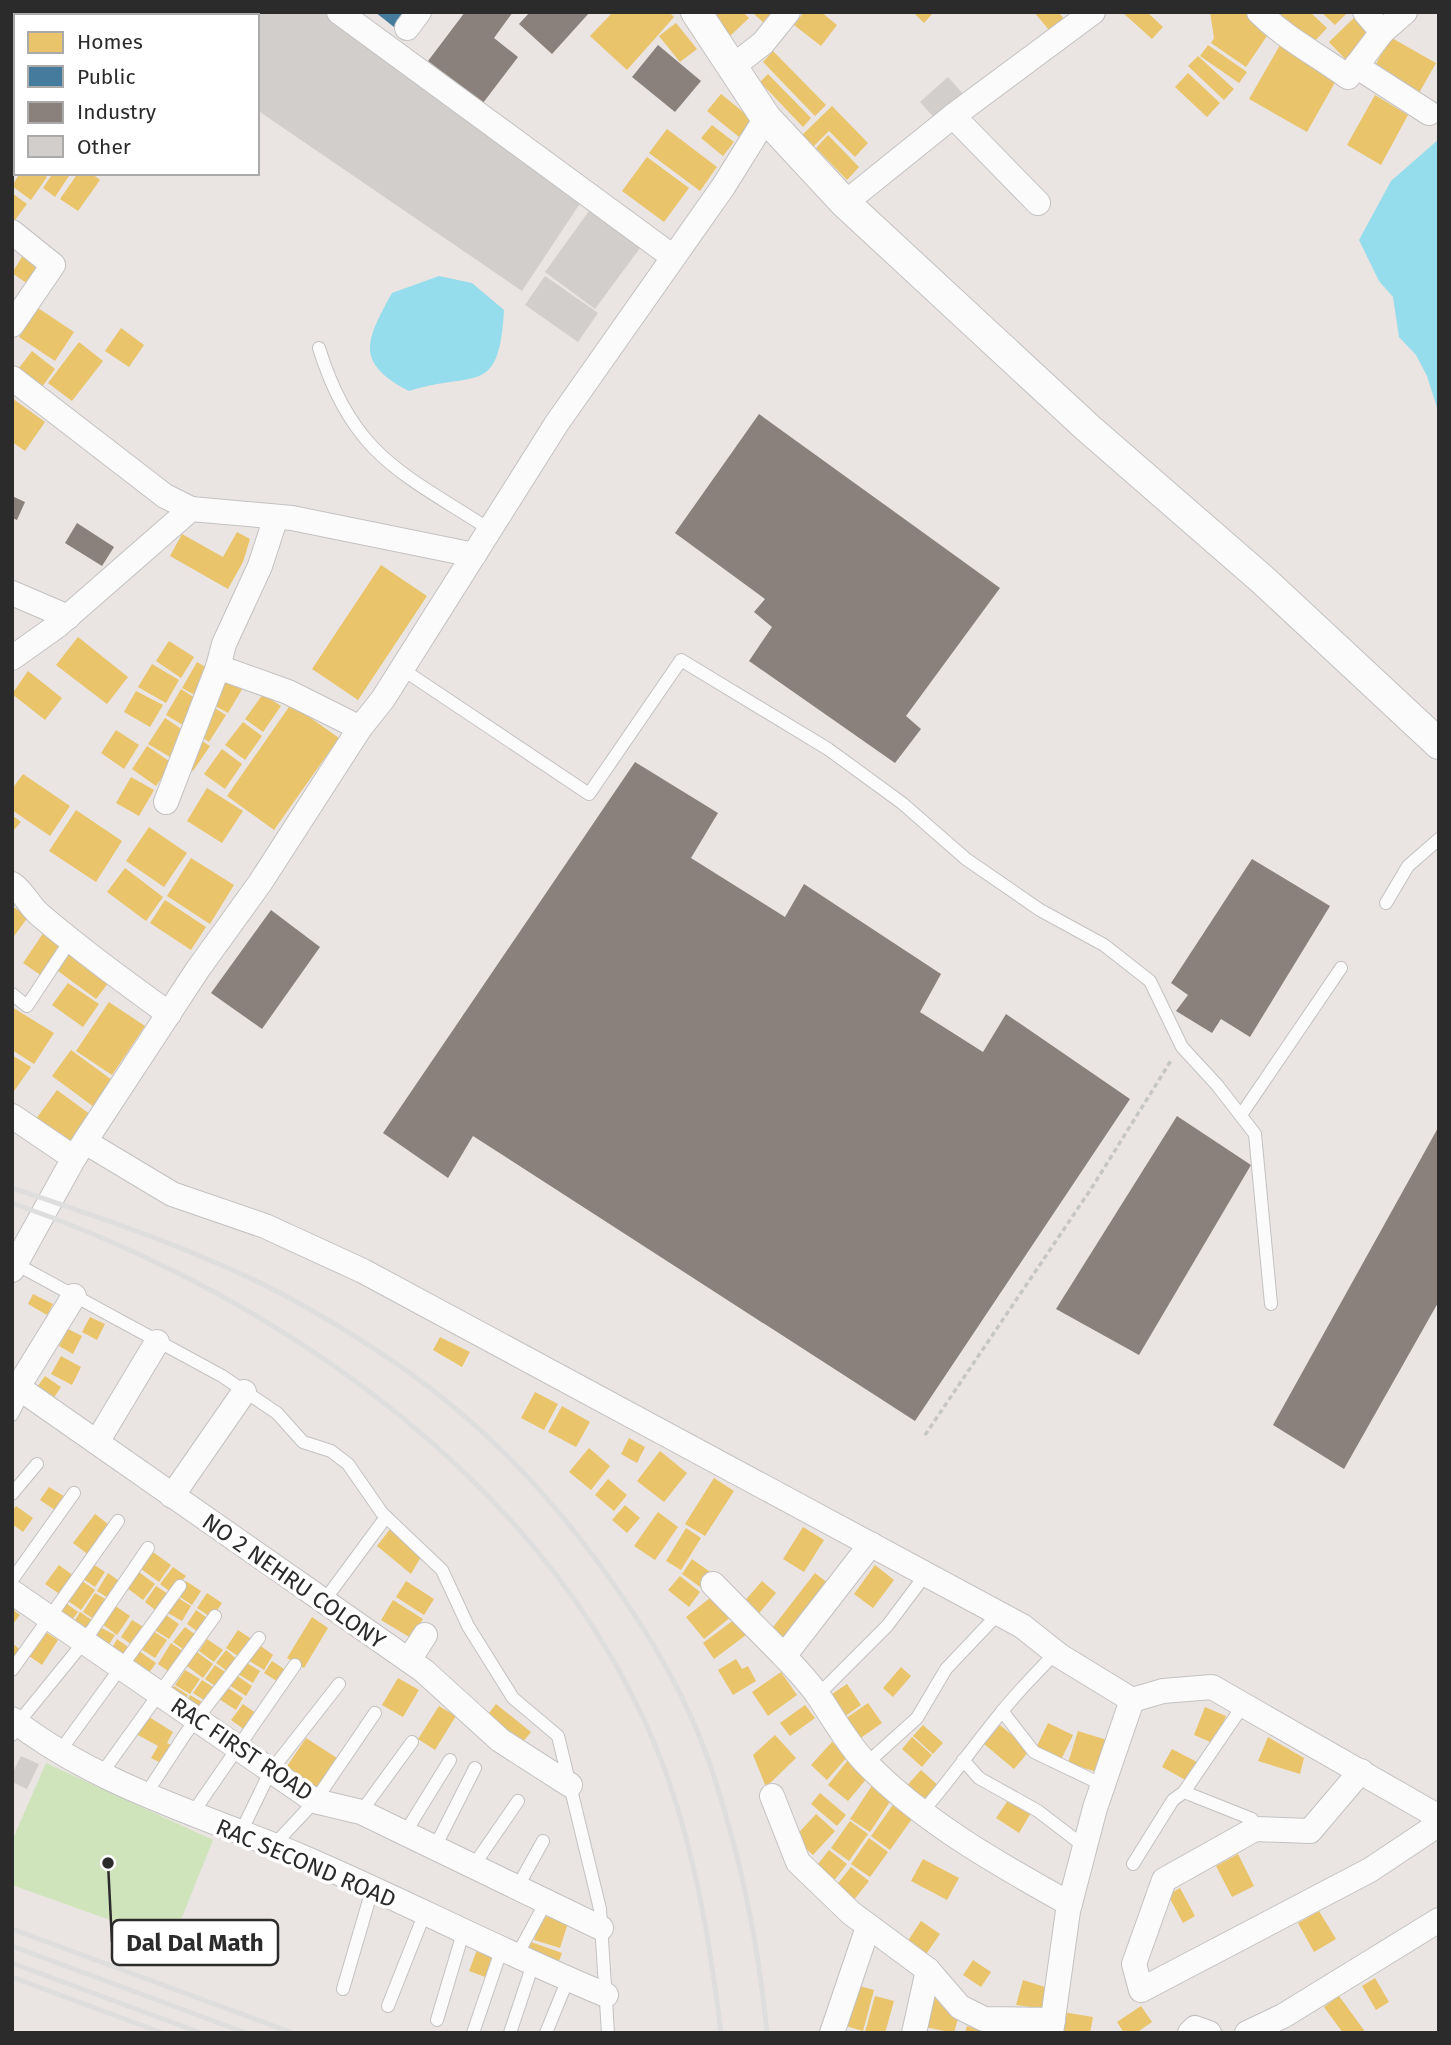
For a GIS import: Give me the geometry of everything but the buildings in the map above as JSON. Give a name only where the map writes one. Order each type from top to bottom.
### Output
[{"type":"street","points":[[339,12],[673,257]]},
{"type":"street","points":[[696,12],[766,118],[845,203],[1088,428],[1264,580],[1439,744]]},
{"type":"street","points":[[731,68],[763,43],[788,12]]},
{"type":"street","points":[[845,203],[953,117],[1093,12]]},
{"type":"street","points":[[1259,12],[1283,37],[1317,54],[1348,77],[1382,32],[1405,12]]},
{"type":"street","points":[[1365,12],[1382,32]]},
{"type":"street","points":[[1356,66],[1429,113]]},
{"type":"street","points":[[953,117],[1038,203]]},
{"type":"street","points":[[14,1267],[80,1150],[169,1014],[402,669],[556,423],[673,257],[766,118]]},
{"type":"street","points":[[12,232],[52,265],[12,325]]},
{"type":"street","points":[[12,378],[165,496],[191,509],[276,517],[409,540],[474,555]]},
{"type":"street","points":[[12,658],[68,617],[191,509]]},
{"type":"street","points":[[166,803],[224,645],[260,566],[276,517]]},
{"type":"street","points":[[12,593],[68,617]]},
{"type":"street","points":[[218,667],[288,692],[360,728]]},
{"type":"street","points":[[12,884],[23,892],[28,906],[70,941],[169,1014]]},
{"type":"street","points":[[12,1116],[172,1194],[265,1226],[362,1271],[999,1613],[1022,1626],[1055,1653],[1132,1700],[1163,1691],[1212,1687],[1439,1817]]},
{"type":"street","points":[[18,1387],[74,1296]]},
{"type":"street","points":[[97,1442],[157,1342]]},
{"type":"street","name":"NO 2 NEHRU COLONY","points":[[18,1387],[409,1660],[500,1740],[570,1785]]},
{"type":"street","points":[[172,1496],[244,1392]]},
{"type":"street","points":[[784,1656],[872,1544]]},
{"type":"street","points":[[713,1584],[784,1656],[818,1695],[851,1746],[867,1763],[922,1812],[1005,1868],[1070,1904]]},
{"type":"street","name":"RAC FIRST ROAD","points":[[12,1592],[238,1745],[270,1772],[315,1801],[361,1812],[601,1928]]},
{"type":"street","points":[[409,1660],[425,1635]]},
{"type":"street","points":[[772,1796],[798,1862],[868,1927],[928,1970],[960,2007],[984,2019],[1052,2026],[1070,1904],[1103,1785],[1132,1700]]},
{"type":"street","name":"RAC SECOND ROAD","points":[[14,1726],[146,1794],[274,1846],[606,1995]]},
{"type":"street","points":[[1361,1771],[1310,1830],[1255,1829],[1164,1880],[1133,1964],[1142,1990],[1370,1870],[1439,1824]]},
{"type":"street","points":[[1247,2033],[1283,2016],[1439,1920]]},
{"type":"street","points":[[832,2033],[868,1927]]},
{"type":"street","points":[[914,2033],[928,1970]]},
{"type":"street","points":[[1190,2033],[1195,2028],[1209,2033]]},
{"type":"lane","points":[[319,348],[330,385],[345,415],[368,444],[425,490],[489,529]]},
{"type":"lane","points":[[402,669],[589,794],[681,660],[828,749],[902,803],[966,859],[1040,910],[1104,945],[1150,981],[1182,1046],[1255,1134],[1271,1304]]},
{"type":"lane","points":[[1386,903],[1408,866],[1439,839]]},
{"type":"lane","points":[[12,994],[27,1006],[70,941]]},
{"type":"lane","points":[[1241,1115],[1340,968]]},
{"type":"lane","points":[[14,1267],[74,1296],[222,1376],[277,1413],[303,1442],[331,1451],[348,1464],[386,1517],[442,1570],[468,1626],[513,1698],[558,1736],[600,1909],[608,2033]]},
{"type":"lane","points":[[12,1415],[18,1387]]},
{"type":"lane","points":[[12,1494],[37,1464]]},
{"type":"lane","points":[[12,1580],[74,1493]]},
{"type":"lane","points":[[324,1601],[386,1517]]},
{"type":"lane","points":[[12,1670],[118,1521]]},
{"type":"lane","points":[[14,1726],[84,1642],[148,1548]]},
{"type":"lane","points":[[818,1695],[887,1626],[926,1574]]},
{"type":"lane","points":[[60,1751],[180,1586]]},
{"type":"lane","points":[[867,1763],[917,1718],[946,1670],[999,1613]]},
{"type":"lane","points":[[102,1773],[215,1616]]},
{"type":"lane","points":[[146,1794],[198,1718],[259,1638]]},
{"type":"lane","points":[[922,1812],[950,1781],[962,1760],[1002,1711],[1055,1653]]},
{"type":"lane","points":[[192,1814],[295,1665]]},
{"type":"lane","points":[[240,1834],[270,1772],[339,1684]]},
{"type":"lane","points":[[1133,1864],[1173,1800],[1184,1792],[1244,1704]]},
{"type":"lane","points":[[1002,1711],[1034,1752],[1103,1785]]},
{"type":"lane","points":[[274,1846],[315,1801],[375,1713]]},
{"type":"lane","points":[[361,1812],[412,1742]]},
{"type":"lane","points":[[405,1833],[450,1760]]},
{"type":"lane","points":[[962,1760],[979,1778],[1038,1811],[1085,1847]]},
{"type":"lane","points":[[435,1847],[475,1768]]},
{"type":"lane","points":[[1184,1792],[1252,1819],[1255,1829]]},
{"type":"lane","points":[[474,1865],[518,1801]]},
{"type":"lane","points":[[518,1886],[543,1841]]},
{"type":"lane","points":[[343,1989],[372,1890]]},
{"type":"lane","points":[[473,2033],[547,1900]]},
{"type":"lane","points":[[388,2006],[424,1914]]},
{"type":"lane","points":[[437,2020],[463,1933]]},
{"type":"lane","points":[[510,2033],[517,1957]]},
{"type":"lane","points":[[546,2033],[568,1979]]},
{"type":"path","points":[[925,1435],[1091,1189],[1163,1071],[1182,1046]]},
{"type":"green space","points":[[46,1763],[213,1840],[172,1942],[12,1885],[12,1841]]},
{"type":"water","points":[[1439,139],[1439,414],[1427,376],[1416,355],[1399,337],[1393,297],[1379,281],[1359,240],[1391,181]]},
{"type":"water","points":[[439,276],[472,283],[504,310],[501,338],[496,357],[489,369],[480,376],[409,391],[379,370],[372,359],[372,337],[392,293]]},
{"type":"railway","points":[[12,1188],[203,1257],[311,1310],[389,1359],[445,1400],[498,1447],[535,1485],[571,1527],[637,1619],[689,1713],[708,1759],[738,1860],[753,1929],[767,2033]]},
{"type":"railway","points":[[12,1203],[113,1243],[213,1292],[309,1349],[400,1415],[482,1490],[555,1574],[616,1665],[663,1765],[693,1863],[712,1965],[721,2033]]},
{"type":"railway","points":[[12,1929],[293,2033]]},
{"type":"railway","points":[[12,1946],[246,2033]]},
{"type":"railway","points":[[12,1963],[201,2033]]},
{"type":"railway","points":[[12,1977],[162,2033]]},
{"type":"place","name":"Dal Dal Math","points":[[108,1863]]}]
